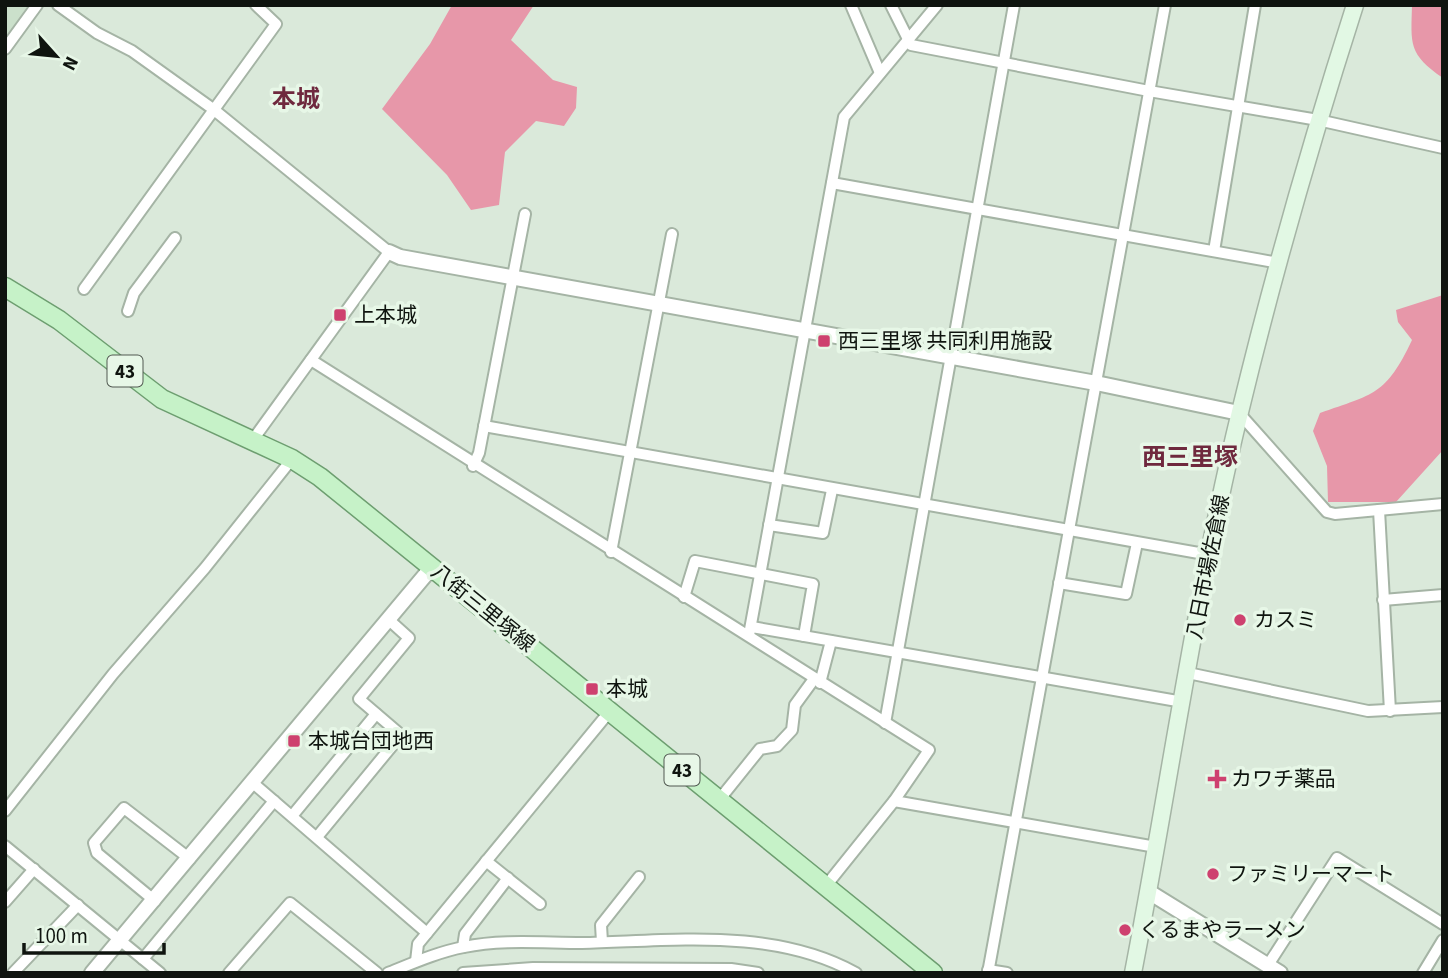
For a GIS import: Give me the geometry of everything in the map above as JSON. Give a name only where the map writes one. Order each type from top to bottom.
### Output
[{"type":"main road","name":"八日市場佐倉線","points":[[1133,973],[1239,413],[1318,120],[1355,5]]},
{"type":"main road","name":"八街三里塚線","points":[[5,287],[59,320],[151,392],[195,417],[292,459],[320,477],[933,973]]},
{"type":"street","points":[[5,49],[37,5]]},
{"type":"street","points":[[58,5],[97,33],[132,51],[213,109],[389,252],[400,257],[1096,383],[1239,413],[1327,512],[1335,514],[1443,504]]},
{"type":"street","points":[[84,289],[276,24],[256,5]]},
{"type":"street","points":[[851,5],[880,73]]},
{"type":"street","points":[[891,5],[911,45],[1149,92],[1318,120],[1443,148]]},
{"type":"street","points":[[750,631],[844,117],[937,5]]},
{"type":"street","points":[[885,723],[1014,5]]},
{"type":"street","points":[[1007,973],[988,971],[1165,5]]},
{"type":"street","points":[[1214,251],[1255,5]]},
{"type":"street","points":[[832,183],[1279,263]]},
{"type":"street","points":[[473,466],[484,426],[525,214]]},
{"type":"street","points":[[611,552],[672,234]]},
{"type":"street","points":[[128,311],[134,293],[175,238]]},
{"type":"street","points":[[252,442],[389,252]]},
{"type":"street","points":[[311,360],[611,552],[684,597],[750,631],[817,681],[929,750],[894,801],[825,887]]},
{"type":"street","points":[[484,426],[832,490],[1210,555]]},
{"type":"street","points":[[5,811],[113,674],[205,568],[292,459]]},
{"type":"street","points":[[769,525],[823,533],[832,490]]},
{"type":"street","points":[[1379,510],[1390,711]]},
{"type":"street","points":[[1059,583],[1126,594],[1138,543]]},
{"type":"street","points":[[684,597],[695,561],[813,584],[804,636]]},
{"type":"street","points":[[92,973],[432,567]]},
{"type":"street","points":[[1383,600],[1443,594]]},
{"type":"street","points":[[317,837],[401,735],[359,699],[409,638],[389,620]]},
{"type":"street","points":[[750,631],[804,636],[1183,702]]},
{"type":"street","points":[[719,800],[760,749],[777,746],[792,730],[795,705],[817,681],[831,641]]},
{"type":"street","points":[[1188,673],[1368,711],[1443,707]]},
{"type":"street","points":[[416,961],[416,947],[610,711]]},
{"type":"street","points":[[292,816],[376,714]]},
{"type":"street","points":[[253,783],[427,933]]},
{"type":"street","points":[[143,959],[274,801]]},
{"type":"street","points":[[894,801],[1156,847]]},
{"type":"street","points":[[155,901],[97,853],[94,843],[124,808],[190,859]]},
{"type":"street","points":[[5,846],[160,973]]},
{"type":"street","points":[[1149,892],[1274,969],[1337,858],[1443,924]]},
{"type":"street","points":[[486,861],[540,904]]},
{"type":"street","points":[[5,902],[34,869]]},
{"type":"street","points":[[602,942],[601,925],[639,877]]},
{"type":"street","points":[[463,947],[465,934],[508,878]]},
{"type":"street","points":[[229,973],[290,903],[377,973]]},
{"type":"street","points":[[13,973],[78,905]]},
{"type":"street","points":[[388,973],[416,961],[463,947],[726,940],[750,942],[823,958],[856,973]]},
{"type":"street","points":[[1423,973],[1443,940]]},
{"type":"street","points":[[463,973],[731,969],[758,973]]},
{"type":"shaded area","points":[[5,5],[30,5],[5,38]]},
{"type":"shaded area","points":[[452,5],[534,5],[511,40],[553,80],[577,87],[576,108],[564,126],[536,121],[505,152],[499,205],[471,210],[447,175],[382,109],[430,44]]},
{"type":"shaded area","points":[[1412,5],[1443,5],[1443,78],[1423,62],[1414,47]]},
{"type":"shaded area","points":[[1443,295],[1443,450],[1396,502],[1328,502],[1327,466],[1313,431],[1320,413],[1366,396],[1386,382],[1412,340],[1398,322],[1396,310]]},
{"type":"place","name":"上本城","points":[[340,315]]},
{"type":"place","name":"西三里塚 共同利用施設","points":[[824,341]]},
{"type":"place","name":"カスミ","points":[[1240,620]]},
{"type":"place","name":"本城","points":[[592,689]]},
{"type":"place","name":"本城台団地西","points":[[294,741]]},
{"type":"place","name":"カワチ薬品","points":[[1217,779]]},
{"type":"place","name":"ファミリーマート","points":[[1213,874]]},
{"type":"place","name":"くるまやラーメン","points":[[1125,930]]},
{"type":"district","name":"本城","points":[[296,99]]},
{"type":"district","name":"西三里塚","points":[[1190,457]]}]
